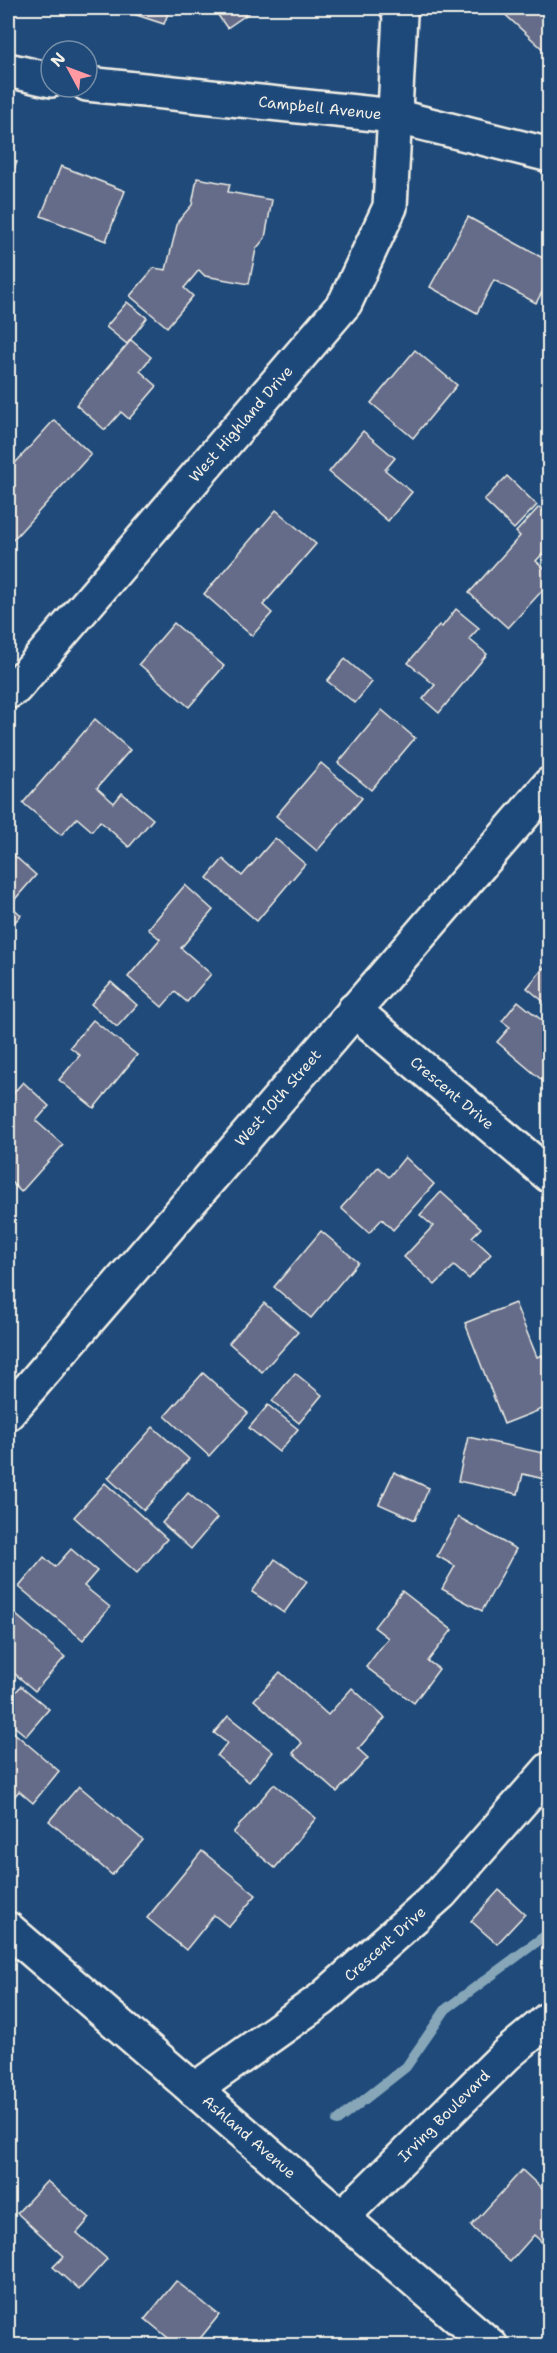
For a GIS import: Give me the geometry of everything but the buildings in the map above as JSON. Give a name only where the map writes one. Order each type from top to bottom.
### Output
[{"type":"street","name":"West Highland Drive","points":[[8,692],[15,688],[345,303],[390,207],[400,15],[397,8]]},
{"type":"street","points":[[8,70],[39,77]]},
{"type":"street","name":"Campbell Avenue","points":[[99,85],[394,116],[549,155]]},
{"type":"street","name":"West 10th Street","points":[[8,1413],[549,784]]},
{"type":"street","name":"Crescent Drive","points":[[354,1010],[549,1176]]},
{"type":"street","name":"Crescent Drive","points":[[194,2090],[322,1999],[433,1900],[549,1769]]},
{"type":"street","name":"Ashland Avenue","points":[[8,1929],[491,2346]]},
{"type":"street","name":"Irving Boulevard","points":[[342,2217],[507,2054],[549,2018]]},
{"type":"waterway","points":[[337,2121],[406,2067],[446,2009],[550,1932]]}]
